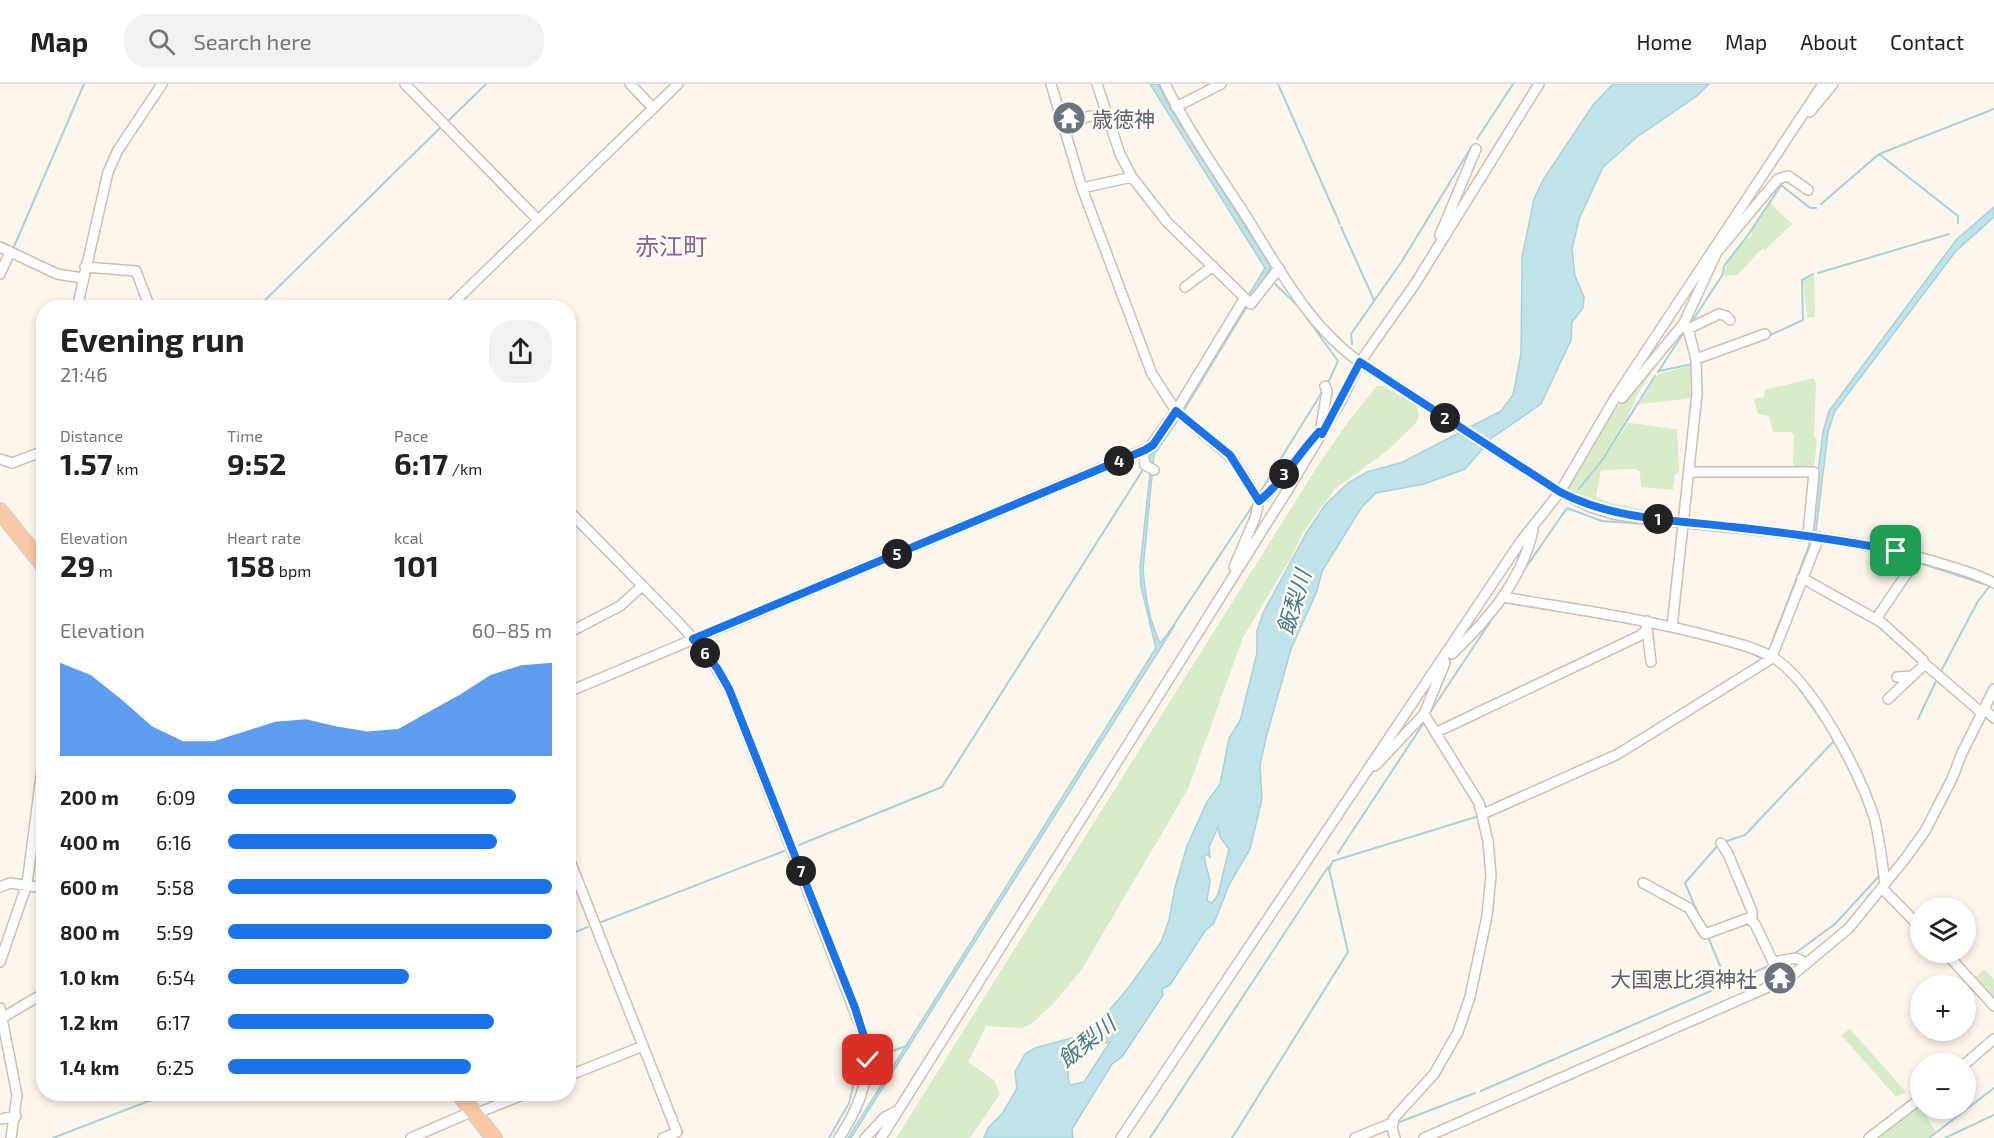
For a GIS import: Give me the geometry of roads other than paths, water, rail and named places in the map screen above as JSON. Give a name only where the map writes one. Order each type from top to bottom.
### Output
[{"type":"highway","points":[[0,511],[36,556]]},
{"type":"highway","points":[[465,1101],[494,1138]]},
{"type":"street","points":[[79,300],[108,172],[118,150],[162,84]]},
{"type":"street","points":[[405,84],[538,220]]},
{"type":"street","points":[[630,84],[653,108]]},
{"type":"street","points":[[456,300],[678,84]]},
{"type":"street","points":[[1051,84],[1082,188],[1152,374],[1179,413],[1230,455],[1259,501]]},
{"type":"street","points":[[1096,84],[1120,154],[1132,177],[1167,222],[1246,300],[1254,302],[1279,268]]},
{"type":"street","points":[[1165,84],[1176,107],[1279,268],[1326,333],[1342,350],[1557,490],[1590,507],[1613,514],[1813,536],[1918,557],[1957,568],[1994,583]]},
{"type":"street","points":[[1176,107],[1221,84]]},
{"type":"street","points":[[881,1138],[1539,84]]},
{"type":"street","points":[[1444,657],[1452,654],[1490,616],[1503,597],[1516,576],[1534,528],[1557,490],[1823,84]]},
{"type":"street","points":[[1802,116],[1811,112],[1833,84]]},
{"type":"street","points":[[1062,125],[1090,116],[1109,118]]},
{"type":"street","points":[[1437,249],[1435,245],[1476,149]]},
{"type":"street","points":[[1609,409],[1685,327],[1715,251],[1780,177],[1788,176],[1808,190]]},
{"type":"street","points":[[1082,188],[1132,177]]},
{"type":"street","points":[[0,247],[57,273],[83,278]]},
{"type":"street","points":[[0,274],[10,252]]},
{"type":"street","points":[[1185,286],[1213,266]]},
{"type":"street","points":[[85,267],[136,271],[147,300]]},
{"type":"street","points":[[576,689],[1143,451],[1153,445],[1179,413],[1246,300]]},
{"type":"street","points":[[1685,327],[1719,314],[1730,320]]},
{"type":"street","points":[[1672,627],[1691,472],[1697,394],[1696,359],[1685,327]]},
{"type":"street","points":[[1696,359],[1765,334]]},
{"type":"street","points":[[1235,574],[1233,570],[1256,518],[1259,501],[1270,492],[1321,433],[1326,386]]},
{"type":"street","points":[[1143,451],[1149,468]]},
{"type":"street","points":[[0,459],[12,463],[36,454]]},
{"type":"street","points":[[1483,814],[1618,754],[1771,659],[1802,578],[1813,536],[1814,472],[1691,472]]},
{"type":"street","points":[[576,518],[693,639],[713,663],[729,689],[867,1046],[867,1075],[857,1107],[839,1138]]},
{"type":"street","points":[[1120,1138],[1521,541],[1534,528]]},
{"type":"street","points":[[1876,619],[1918,557]]},
{"type":"street","points":[[1802,578],[1876,619],[1923,660],[1923,665]]},
{"type":"street","points":[[576,629],[620,606],[642,586]]},
{"type":"street","points":[[1503,597],[1647,625],[1672,627],[1749,647],[1790,673],[1826,719],[1858,776],[1877,829],[1884,886],[1910,916]]},
{"type":"street","points":[[1647,625],[1651,662]]},
{"type":"street","points":[[1437,732],[1639,636],[1647,625]]},
{"type":"street","points":[[1369,768],[1377,765],[1424,714],[1446,663],[1444,657]]},
{"type":"street","points":[[1888,699],[1923,665]]},
{"type":"street","points":[[1923,665],[1930,667],[1994,718]]},
{"type":"street","points":[[1897,676],[1911,676]]},
{"type":"street","points":[[1424,1138],[1785,981],[1849,928],[1925,831],[1994,689]]},
{"type":"street","points":[[1355,1138],[1392,1123],[1444,1059],[1458,1032],[1470,998],[1487,916],[1491,875],[1483,814],[1474,792],[1424,714]]},
{"type":"street","points":[[0,962],[27,884],[36,815]]},
{"type":"street","points":[[1721,843],[1752,911],[1752,919],[1773,962],[1796,958],[1806,963]]},
{"type":"street","points":[[576,876],[677,1132],[663,1138]]},
{"type":"street","points":[[0,887],[10,883],[36,886]]},
{"type":"street","points":[[1643,883],[1689,908],[1705,934],[1744,918],[1752,919]]},
{"type":"street","points":[[1955,963],[1994,1006]]},
{"type":"street","points":[[11,1138],[16,1116],[17,1095],[1,1013],[36,997]]},
{"type":"street","points":[[1976,1055],[1994,1039]]},
{"type":"street","points":[[576,1073],[643,1047]]},
{"type":"street","points":[[411,1138],[505,1101]]},
{"type":"street","points":[[1869,1138],[1910,1107]]},
{"type":"street","points":[[865,1138],[885,1117],[897,1111]]},
{"type":"street","points":[[0,1119],[16,1116]]},
{"type":"street","points":[[1392,1123],[1395,1138]]},
{"type":"water","points":[[1150,84],[1158,84],[1170,108],[1271,267],[1180,417],[1154,455],[1143,569],[1145,588],[1150,617],[1160,643],[1175,625],[851,1138],[848,1138],[1156,648],[1141,587],[1140,568],[1150,473],[1150,467],[1146,463],[1265,268]]},
{"type":"water","name":"飯梨川","points":[[1613,84],[1709,84],[1697,96],[1637,137],[1603,167],[1579,219],[1572,249],[1575,276],[1584,297],[1583,308],[1572,322],[1571,340],[1541,404],[1492,438],[1465,469],[1424,484],[1376,493],[1362,507],[1322,571],[1317,591],[1291,649],[1266,738],[1260,765],[1262,799],[1250,849],[1229,885],[1214,923],[1205,931],[1170,985],[1162,989],[1163,995],[1122,1057],[1112,1064],[1072,1129],[1073,1138],[984,1138],[988,1128],[1002,1114],[1017,1088],[1015,1072],[1025,1054],[1035,1048],[1090,1033],[1129,987],[1161,942],[1169,920],[1175,887],[1187,846],[1207,802],[1220,784],[1229,738],[1240,721],[1257,653],[1257,631],[1263,613],[1307,532],[1325,505],[1348,483],[1367,472],[1403,462],[1501,411],[1513,395],[1521,354],[1522,257],[1534,199],[1543,180],[1593,105]],"holes":[[[1218,827],[1220,837],[1229,849],[1218,895],[1212,903],[1207,901],[1210,881],[1204,857],[1206,854],[1210,857],[1209,847]],[[1110,1042],[1084,1082],[1070,1085],[1068,1076],[1073,1061],[1086,1050]]]},
{"type":"water","points":[[1994,207],[1994,217],[1956,251],[1835,411],[1828,432],[1815,540],[1770,653],[1768,652],[1809,545],[1823,432],[1829,411],[1956,240]]},
{"type":"waterway","points":[[13,249],[84,84]]},
{"type":"waterway","points":[[447,122],[486,84]]},
{"type":"waterway","points":[[1278,84],[1340,224]]},
{"type":"waterway","points":[[1477,139],[1513,84]]},
{"type":"waterway","points":[[1821,204],[1879,154],[1994,109]]},
{"type":"waterway","points":[[265,300],[441,127]]},
{"type":"waterway","points":[[1352,344],[1351,334],[1402,261],[1472,146]]},
{"type":"waterway","points":[[1879,154],[1958,216],[1958,223]]},
{"type":"waterway","points":[[1691,323],[1723,274],[1724,266],[1784,181]]},
{"type":"waterway","points":[[1781,185],[1810,208],[1816,208]]},
{"type":"waterway","points":[[1341,227],[1374,300]]},
{"type":"waterway","points":[[1818,273],[1949,234]]},
{"type":"waterway","points":[[1766,337],[1803,320],[1802,280],[1813,274]]},
{"type":"waterway","points":[[1273,282],[1299,307],[1338,361],[1327,385]]},
{"type":"waterway","points":[[1658,372],[1684,332]]},
{"type":"waterway","points":[[1659,371],[1693,364]]},
{"type":"waterway","points":[[1579,489],[1603,459],[1655,376]]},
{"type":"waterway","points":[[1259,494],[1322,392]]},
{"type":"waterway","points":[[799,845],[942,787],[1144,468]]},
{"type":"waterway","points":[[1169,632],[1255,502]]},
{"type":"waterway","points":[[1522,573],[1567,508],[1602,521],[1671,526]]},
{"type":"waterway","points":[[1864,550],[1911,560]]},
{"type":"waterway","points":[[1923,564],[1987,585]]},
{"type":"waterway","points":[[1940,673],[1978,601],[1989,587]]},
{"type":"waterway","points":[[1429,714],[1494,616]]},
{"type":"waterway","points":[[1745,650],[1763,659]]},
{"type":"waterway","points":[[1918,719],[1937,679]]},
{"type":"waterway","points":[[1794,682],[1803,694]]},
{"type":"waterway","points":[[1805,697],[1822,721]]},
{"type":"waterway","points":[[1338,853],[1425,721]]},
{"type":"waterway","points":[[1827,728],[1839,749]]},
{"type":"waterway","points":[[1724,842],[1745,835],[1834,741]]},
{"type":"waterway","points":[[1232,1138],[1348,952],[1329,869],[1333,861],[1479,816]]},
{"type":"waterway","points":[[1700,918],[1685,883],[1719,844]]},
{"type":"waterway","points":[[599,923],[784,851]]},
{"type":"waterway","points":[[1150,1138],[1328,867]]},
{"type":"waterway","points":[[1794,954],[1835,924],[1880,875]]},
{"type":"waterway","points":[[576,932],[588,927]]},
{"type":"waterway","points":[[1708,937],[1728,985]]},
{"type":"waterway","points":[[1481,1091],[1773,964]]},
{"type":"waterway","points":[[1417,1100],[1440,1074],[1459,1038]]},
{"type":"waterway","points":[[876,1057],[906,1046]]},
{"type":"waterway","points":[[829,1138],[849,1103],[858,1064]]},
{"type":"waterway","points":[[1929,1138],[1994,1088]]},
{"type":"waterway","points":[[1397,1123],[1475,1093]]},
{"type":"waterway","points":[[53,1138],[149,1101]]},
{"type":"waterway","points":[[1945,1138],[1994,1115]]},
{"type":"place","name":"歳徳神","points":[[1069,118]]},
{"type":"place","name":"大国恵比須神社","points":[[1780,978]]},
{"type":"district","name":"赤江町","points":[[671,245]]}]
